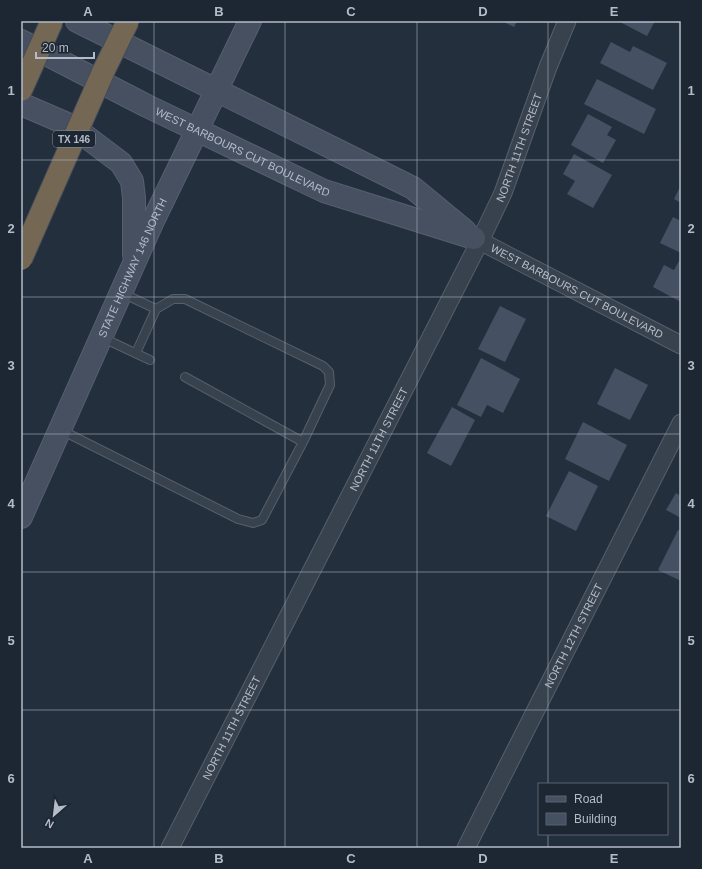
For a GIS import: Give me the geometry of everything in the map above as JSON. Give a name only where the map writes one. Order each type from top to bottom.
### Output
[{"type":"highway","points":[[21,90],[52,21]]},
{"type":"highway","name":"TX 146","points":[[21,258],[104,70],[128,21]]},
{"type":"street","name":"WEST BARBOURS CUT BOULEVARD","points":[[77,21],[413,188],[477,239]]},
{"type":"street","name":"STATE HIGHWAY 146 NORTH","points":[[21,517],[152,223],[250,21]]},
{"type":"street","name":"NORTH 11TH STREET","points":[[170,848],[477,239],[503,193],[548,67],[567,21]]},
{"type":"street","name":"WEST BARBOURS CUT BOULEVARD","points":[[21,41],[147,106],[324,191],[477,239],[681,345]]},
{"type":"street","points":[[21,104],[72,126],[121,163],[132,182],[134,198],[134,266]]},
{"type":"street","name":"NORTH 12TH STREET","points":[[466,848],[681,423]]},
{"type":"lane","points":[[122,293],[156,309]]},
{"type":"lane","points":[[60,429],[238,519],[253,524],[262,520],[303,442],[330,384],[329,372],[323,366],[185,300],[173,299],[156,309],[136,353]]},
{"type":"lane","points":[[102,337],[150,360]]},
{"type":"lane","points":[[184,377],[303,442]]},
{"type":"building","points":[[502,21],[517,21],[514,27]]},
{"type":"building","points":[[618,21],[655,21],[647,36]]},
{"type":"building","points":[[611,42],[630,52],[633,46],[667,63],[653,90],[600,63]]},
{"type":"building","points":[[597,79],[656,109],[644,134],[584,104]]},
{"type":"building","points":[[588,114],[612,127],[607,135],[616,140],[603,163],[571,145]]},
{"type":"building","points":[[574,154],[612,175],[593,208],[567,194],[575,181],[563,174]]},
{"type":"building","points":[[681,185],[681,203],[674,199]]},
{"type":"building","points":[[673,217],[681,221],[681,253],[660,243]]},
{"type":"building","points":[[679,261],[681,262],[681,302],[653,287],[664,265],[674,270]]},
{"type":"building","points":[[500,306],[526,319],[505,362],[478,349]]},
{"type":"building","points":[[481,358],[520,379],[503,413],[487,405],[481,417],[457,405]]},
{"type":"building","points":[[615,368],[648,385],[630,420],[597,404]]},
{"type":"building","points":[[452,407],[475,420],[451,466],[427,453]]},
{"type":"building","points":[[583,422],[627,445],[609,481],[565,459]]},
{"type":"building","points":[[569,471],[598,486],[576,531],[546,516]]},
{"type":"building","points":[[676,493],[681,496],[681,518],[666,510]]},
{"type":"building","points":[[678,530],[681,531],[681,581],[658,570]]}]
